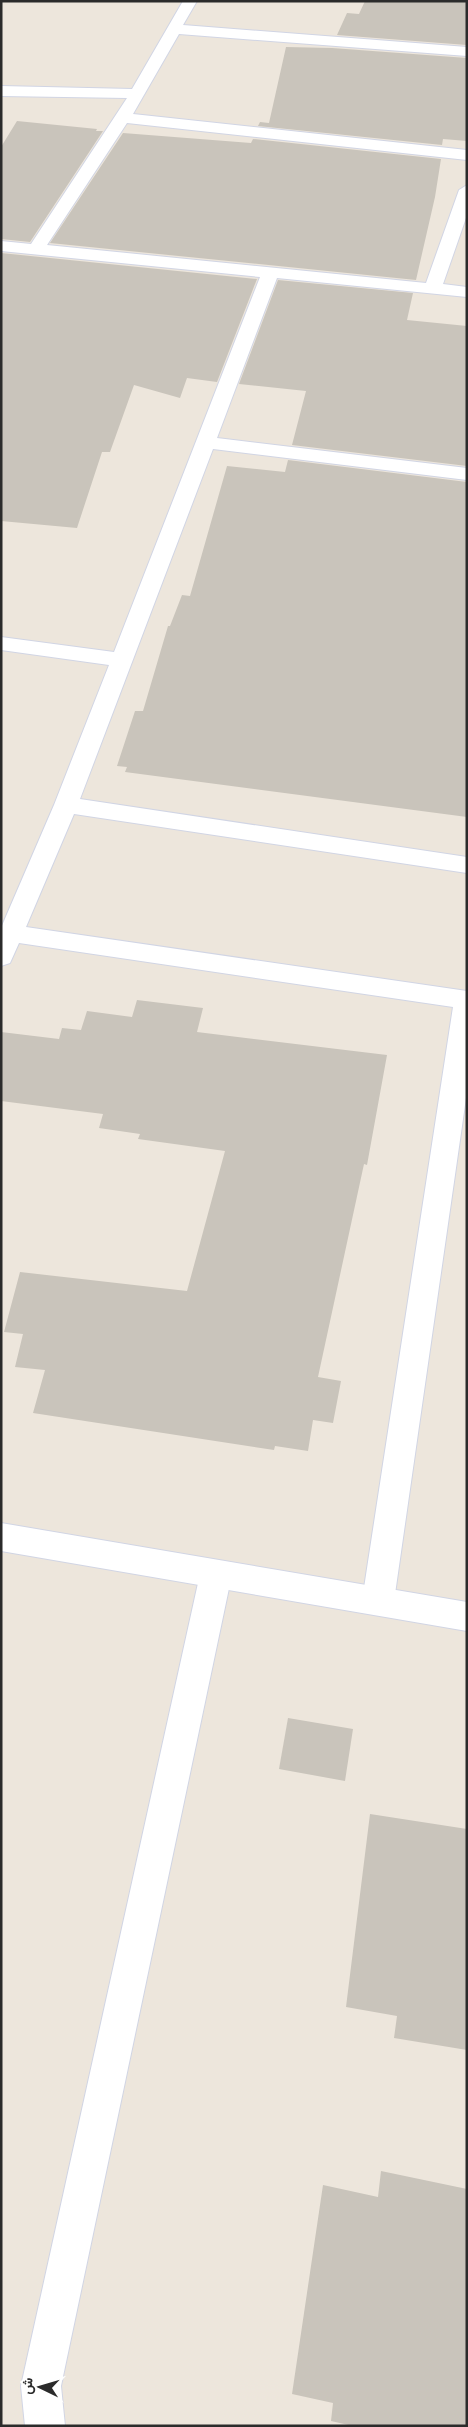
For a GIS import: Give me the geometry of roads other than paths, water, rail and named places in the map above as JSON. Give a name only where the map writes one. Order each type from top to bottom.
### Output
[{"type":"street","points":[[36,249],[138,94],[190,1]]},
{"type":"street","points":[[176,29],[467,52]]},
{"type":"street","points":[[1,91],[138,94]]},
{"type":"street","points":[[123,118],[467,156]]},
{"type":"street","points":[[433,289],[467,190]]},
{"type":"street","points":[[1,246],[467,292]]},
{"type":"street","points":[[1,957],[66,805],[270,272]]},
{"type":"street","points":[[205,442],[467,474]]},
{"type":"street","points":[[1,643],[122,660]]},
{"type":"street","points":[[66,805],[467,865]]},
{"type":"street","points":[[12,933],[467,1001],[457,1144],[378,1601]]},
{"type":"street","points":[[1,1537],[467,1617]]},
{"type":"street","points":[[45,2426],[41,2386],[216,1574]]}]
